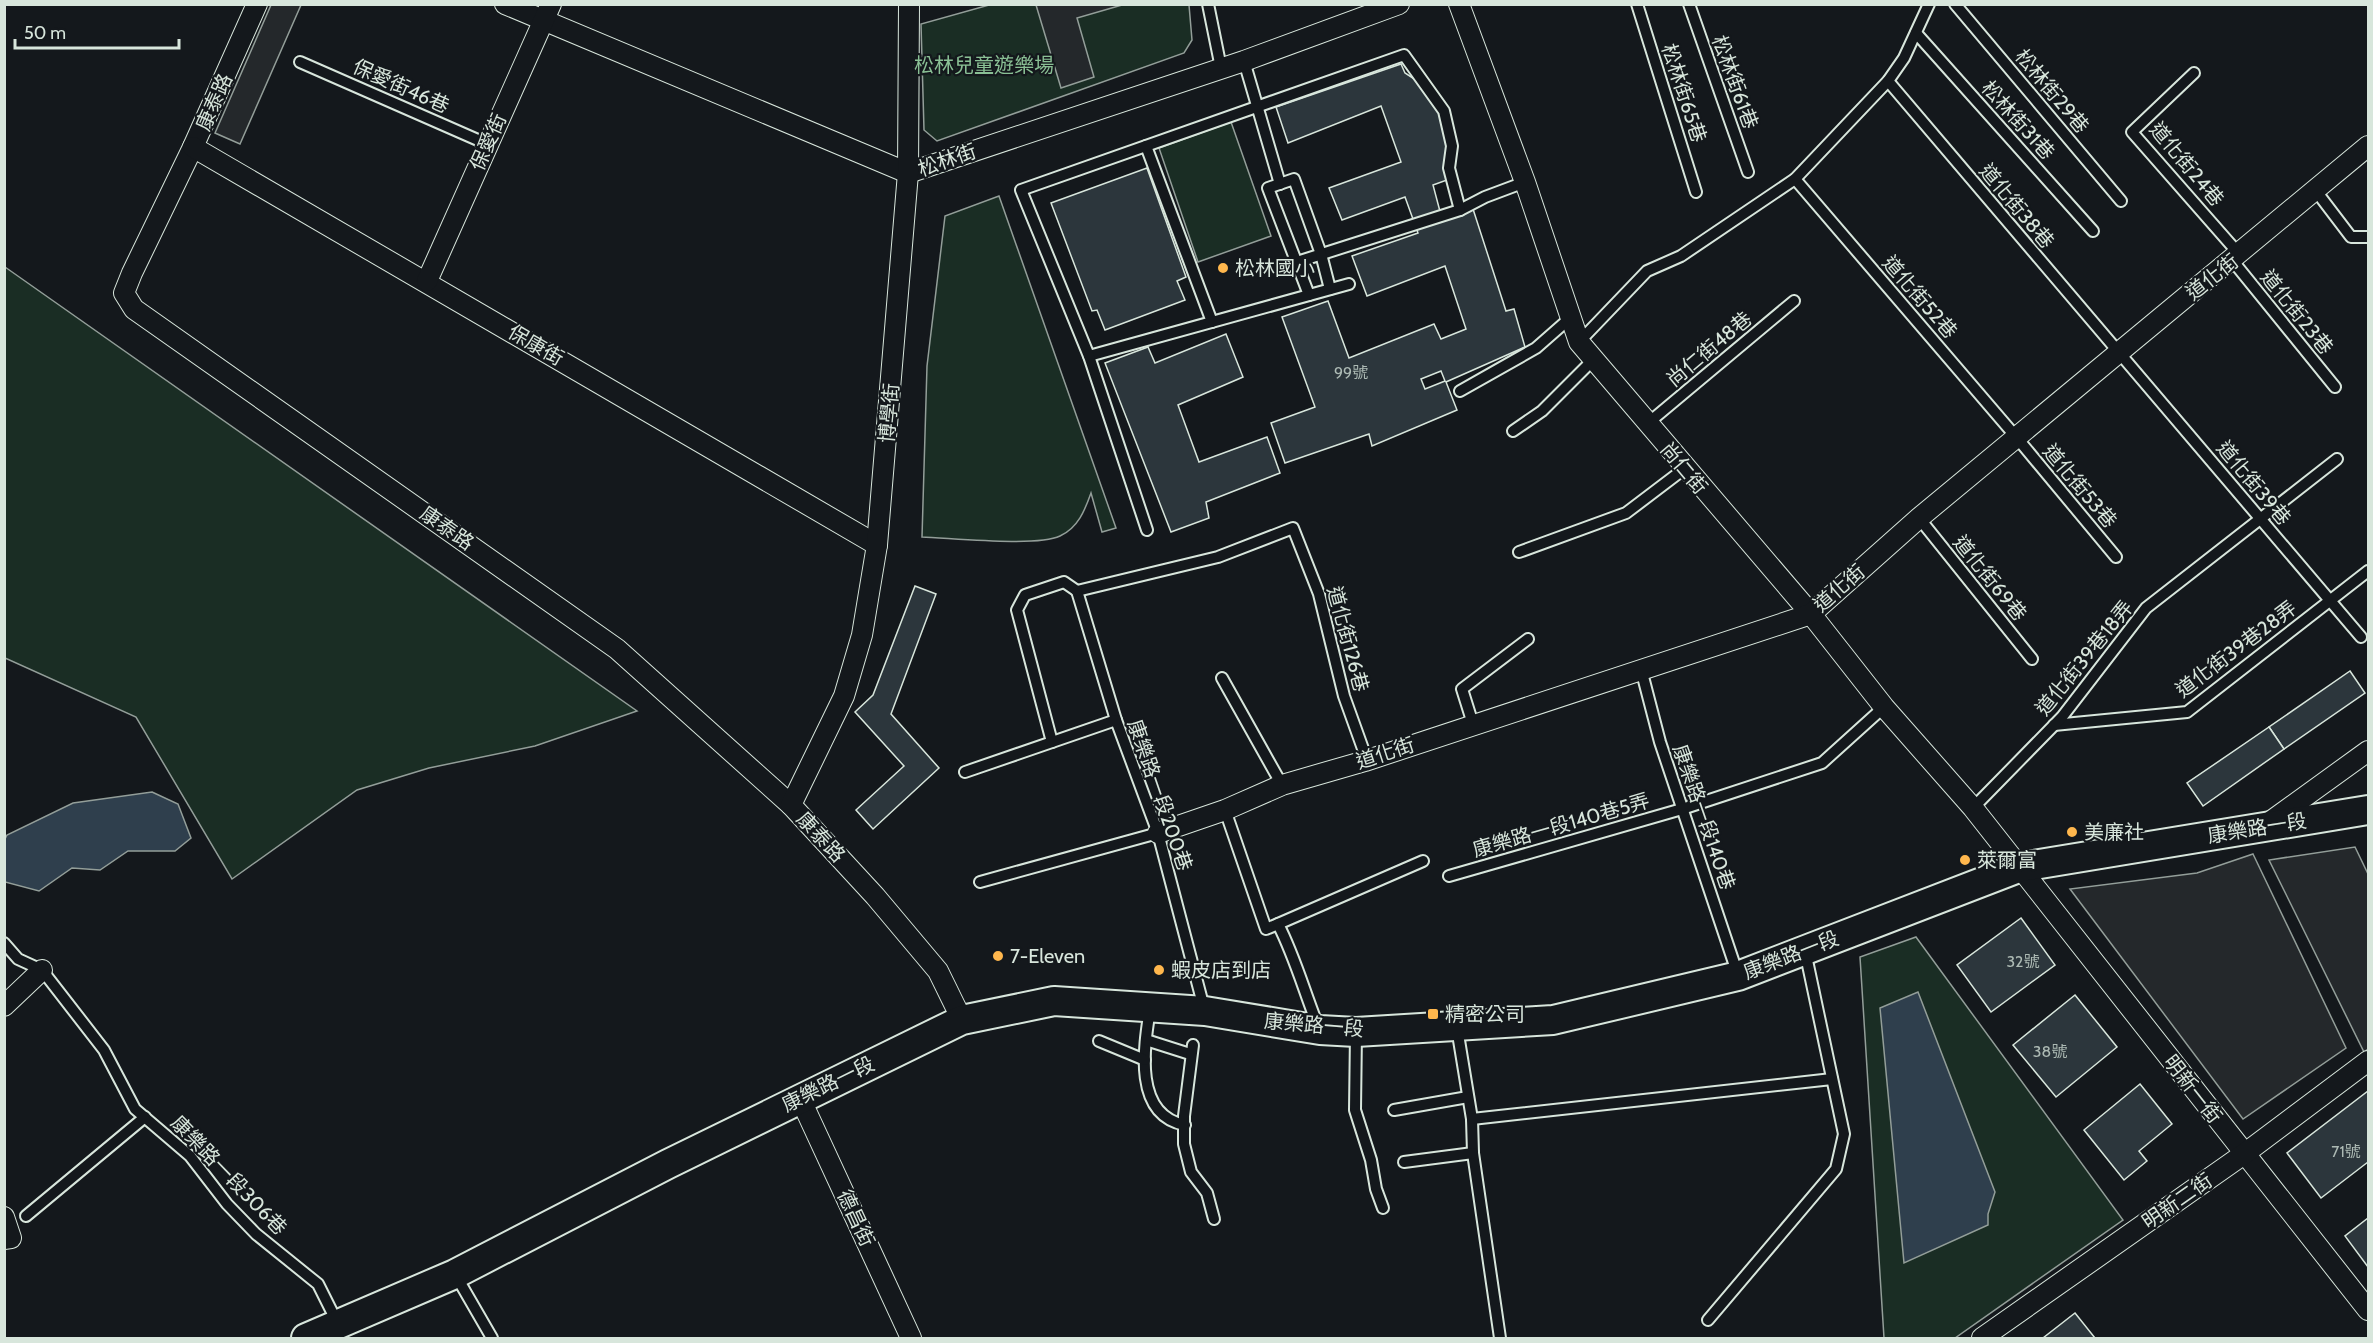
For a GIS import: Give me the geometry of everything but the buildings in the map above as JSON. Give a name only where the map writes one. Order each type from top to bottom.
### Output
[{"type":"street","name":"康泰路","points":[[257,4],[124,293],[134,309],[617,648],[791,805],[875,896],[938,971],[962,1020]]},
{"type":"street","name":"松林街","points":[[506,4],[548,13],[908,173],[1244,61],[1398,4]]},
{"type":"street","name":"博學街","points":[[791,805],[844,696],[862,634],[877,545],[908,173],[909,4]]},
{"type":"street","name":"尚仁街","points":[[1459,4],[1525,182],[1569,319],[1579,342],[1684,469],[1811,614],[1884,707],[1973,808],[2020,867]]},
{"type":"street","name":"保愛街","points":[[427,281],[548,13]]},
{"type":"street","name":"道化街","points":[[1158,834],[1225,810],[1282,785],[1811,614],[1919,519],[2236,258],[2368,146]]},
{"type":"street","name":"保康街","points":[[193,147],[427,281],[877,545]]},
{"type":"street","points":[[2263,827],[2368,751]]},
{"type":"street","name":"康樂路一段","points":[[306,1338],[455,1274],[800,1098],[962,1020],[1054,1001],[1205,1011],[1320,1030],[1356,1032],[1553,1020],[1738,976],[2020,867],[2368,810]]},
{"type":"street","name":"明新一街","points":[[2020,867],[2368,1310]]},
{"type":"street","points":[[4,1006],[42,970]]},
{"type":"street","name":"明新二街","points":[[1983,1338],[2244,1154],[2368,1061]]},
{"type":"street","name":"德昌街","points":[[800,1098],[911,1338]]},
{"type":"street","points":[[4,1217],[11,1238],[4,1239]]},
{"type":"lane","points":[[1208,4],[1221,68]]},
{"type":"lane","name":"松林街65巷","points":[[1637,4],[1696,192]]},
{"type":"lane","name":"松林街61巷","points":[[1689,4],[1748,172]]},
{"type":"lane","points":[[1579,342],[1647,271],[1681,256],[1795,180],[1888,81],[1916,33],[1929,4]]},
{"type":"lane","name":"松林街29巷","points":[[1955,4],[2121,201]]},
{"type":"lane","name":"松林街31巷","points":[[1916,33],[2093,231]]},
{"type":"lane","points":[[1147,530],[1089,356],[1021,190],[1404,56],[1444,111],[1452,146],[1449,168],[1460,210]]},
{"type":"lane","points":[[1244,61],[1280,184]]},
{"type":"lane","name":"保愛街46巷","points":[[300,62],[487,144]]},
{"type":"lane","name":"道化街24巷","points":[[2194,73],[2132,132],[2236,258]]},
{"type":"lane","name":"道化街38巷","points":[[1888,81],[2118,353]]},
{"type":"lane","points":[[1146,146],[1212,322]]},
{"type":"lane","points":[[1310,295],[1268,188],[1294,179],[1321,254],[1330,289]]},
{"type":"lane","name":"道化街52巷","points":[[1795,180],[2017,438]]},
{"type":"lane","points":[[1297,261],[1460,210],[1485,197],[1525,182]]},
{"type":"lane","points":[[2316,191],[2351,237],[2368,237]]},
{"type":"lane","name":"道化街23巷","points":[[2236,258],[2335,387]]},
{"type":"lane","points":[[1089,356],[1349,284]]},
{"type":"lane","name":"尚仁街48巷","points":[[1647,424],[1794,302]]},
{"type":"lane","points":[[1460,391],[1536,348],[1569,319]]},
{"type":"lane","name":"道化街39巷","points":[[2118,353],[2361,637]]},
{"type":"lane","points":[[1513,431],[1542,411],[1593,361]]},
{"type":"lane","name":"道化街53巷","points":[[2017,438],[2116,557]]},
{"type":"lane","name":"道化街39巷18弄","points":[[1973,808],[2054,725],[2146,608],[2337,459]]},
{"type":"lane","points":[[1519,552],[1626,513],[1684,469]]},
{"type":"lane","name":"道化街69巷","points":[[1919,519],[2032,659]]},
{"type":"lane","name":"道化街126巷","points":[[1077,591],[1218,557],[1293,528],[1319,594],[1344,696],[1367,759]]},
{"type":"lane","name":"道化街39巷28弄","points":[[2054,725],[2187,712],[2368,571]]},
{"type":"lane","points":[[1052,742],[1017,610],[1025,595],[1064,582],[1077,591]]},
{"type":"lane","name":"康樂路一段200巷","points":[[1077,591],[1116,720],[1158,834],[1205,1011]]},
{"type":"lane","points":[[1473,724],[1462,689],[1528,639]]},
{"type":"lane","name":"康樂路一段140巷","points":[[1641,669],[1660,742],[1738,976]]},
{"type":"lane","points":[[1222,678],[1282,785]]},
{"type":"lane","name":"康樂路一段140巷5弄","points":[[1449,876],[1682,809],[1822,763],[1884,707]]},
{"type":"lane","points":[[965,772],[1116,720]]},
{"type":"lane","points":[[1225,810],[1266,929],[1423,861]]},
{"type":"lane","points":[[980,882],[1158,834]]},
{"type":"lane","points":[[1278,924],[1294,955],[1304,993],[1320,1030]]},
{"type":"lane","name":"康樂路一段306巷","points":[[4,943],[18,960],[34,964],[42,970],[104,1050],[135,1109],[190,1156],[227,1204],[255,1234],[318,1284],[338,1324]]},
{"type":"lane","points":[[1708,1320],[1836,1169],[1844,1134],[1805,951]]},
{"type":"lane","points":[[1150,1006],[1144,1060],[1153,1102],[1160,1114],[1173,1122],[1185,1125]]},
{"type":"lane","points":[[1457,1027],[1472,1119],[1473,1153],[1500,1338]]},
{"type":"lane","points":[[1356,1032],[1355,1110],[1383,1208]]},
{"type":"lane","points":[[1146,1040],[1191,1050],[1184,1144],[1191,1172],[1207,1193],[1214,1219]]},
{"type":"lane","points":[[1099,1041],[1144,1060]]},
{"type":"lane","points":[[1472,1119],[1832,1079]]},
{"type":"lane","points":[[1394,1110],[1468,1097]]},
{"type":"lane","points":[[26,1216],[145,1117]]},
{"type":"lane","points":[[1404,1162],[1473,1153]]},
{"type":"lane","points":[[455,1274],[492,1338]]},
{"type":"green space","name":"松林兒童遊樂場","points":[[989,5],[1189,5],[1192,40],[1184,53],[937,141],[924,130],[921,24]]},
{"type":"green space","points":[[1231,122],[1271,236],[1198,262],[1159,148]]},
{"type":"green space","points":[[999,196],[1116,528],[1102,532],[1091,493],[1083,512],[1072,528],[1060,536],[1049,539],[1014,541],[922,537],[927,366],[945,216]]},
{"type":"green space","points":[[5,267],[637,711],[535,746],[429,768],[357,790],[232,879],[136,717],[5,658]]},
{"type":"green space","points":[[1916,937],[2123,1220],[1955,1338],[1884,1338],[1860,957]]},
{"type":"shaded area","points":[[271,5],[301,5],[240,144],[215,133]]},
{"type":"shaded area","points":[[1036,5],[1122,5],[1077,18],[1094,77],[1061,88]]},
{"type":"shaded area","points":[[2355,847],[2368,874],[2368,1049],[2364,1052],[2269,860]]},
{"type":"shaded area","points":[[2253,854],[2346,1048],[2243,1119],[2070,889],[2197,873]]},
{"type":"water","points":[[152,792],[178,804],[191,838],[175,851],[128,851],[100,870],[72,868],[39,891],[5,882],[5,839],[7,835],[73,803]]},
{"type":"water","points":[[1918,992],[1995,1192],[1988,1214],[1988,1225],[1904,1263],[1880,1008]]},
{"type":"place","name":"松林國小","points":[[1223,268]]},
{"type":"place","name":"美廉社","points":[[2072,832]]},
{"type":"place","name":"萊爾富","points":[[1965,860]]},
{"type":"place","name":"7-Eleven","points":[[998,956]]},
{"type":"place","name":"蝦皮店到店","points":[[1159,970]]},
{"type":"place","name":"精密公司","points":[[1433,1014]]}]
